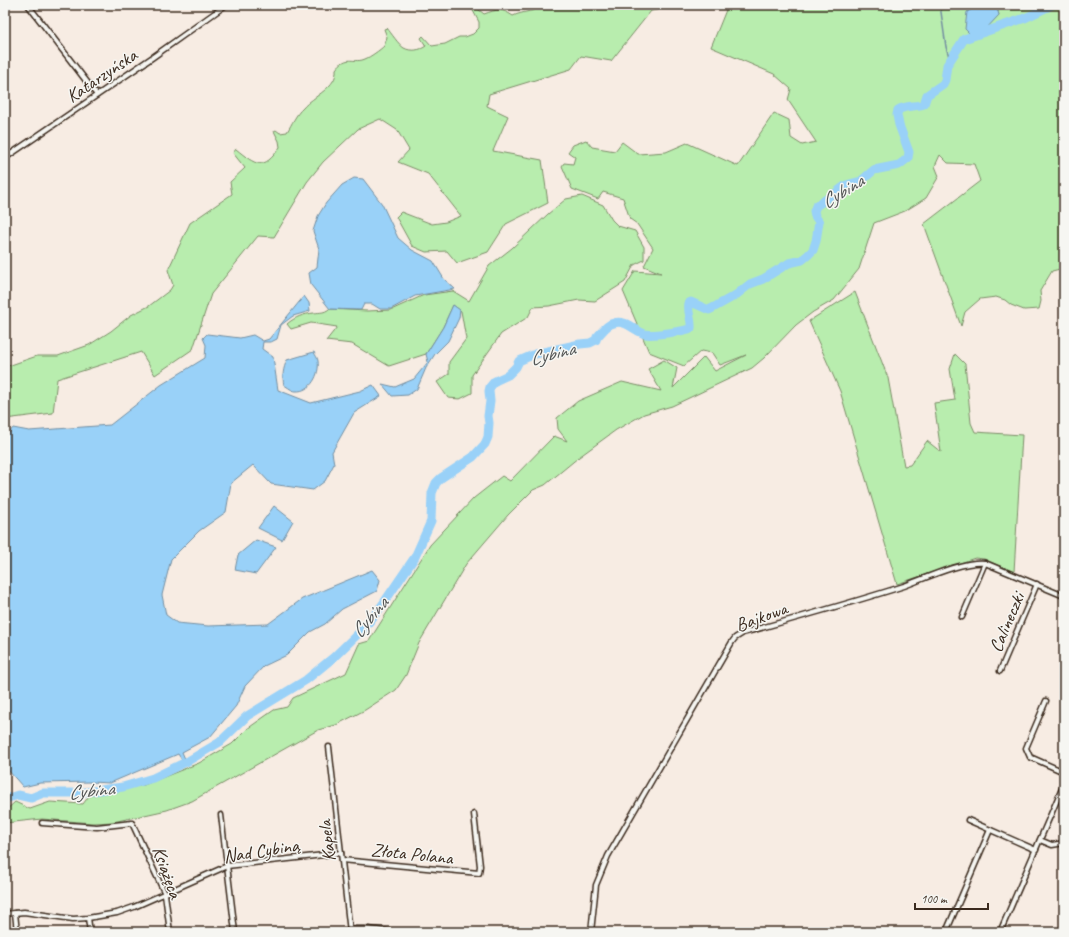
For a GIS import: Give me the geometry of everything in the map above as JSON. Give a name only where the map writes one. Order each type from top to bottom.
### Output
[{"type":"street","points":[[28,5],[97,95]]},
{"type":"street","name":"Katarzyńska","points":[[5,158],[226,5]]},
{"type":"street","points":[[962,617],[985,563]]},
{"type":"street","name":"Bajkowa","points":[[591,932],[596,885],[608,856],[735,638],[744,633],[903,586],[959,567],[974,564],[985,563],[1064,596]]},
{"type":"street","name":"Calineczki","points":[[1000,671],[1037,584]]},
{"type":"street","points":[[1046,701],[1026,748],[1030,758],[1064,772]]},
{"type":"street","name":"Kapela","points":[[329,748],[350,931]]},
{"type":"street","points":[[1000,932],[1064,784]]},
{"type":"street","name":"Złota Polana","points":[[342,860],[479,873],[480,866],[474,814]]},
{"type":"street","points":[[221,815],[235,932]]},
{"type":"street","points":[[968,820],[1036,850]]},
{"type":"street","name":"Książęca","points":[[42,823],[97,827],[132,823],[165,894],[170,932]]},
{"type":"street","points":[[946,932],[990,830]]},
{"type":"street","points":[[1040,840],[1052,845],[1064,843]]},
{"type":"street","name":"Nad Cybiną","points":[[5,914],[24,912],[73,919],[117,913],[165,894],[227,866],[341,853]]},
{"type":"street","points":[[15,913],[18,932]]},
{"type":"street","points":[[88,918],[90,932]]},
{"type":"street","points":[[350,931],[368,929],[395,932]]},
{"type":"green space","points":[[470,5],[473,5],[484,14],[499,10],[513,16],[537,9],[544,5],[664,5],[662,9],[651,11],[611,61],[581,56],[571,69],[489,94],[487,106],[508,116],[493,151],[542,160],[548,203],[506,224],[488,252],[457,263],[447,251],[426,252],[412,246],[396,217],[401,212],[432,224],[446,222],[461,216],[428,174],[398,162],[409,150],[397,130],[380,119],[358,129],[323,162],[307,182],[274,237],[258,236],[211,294],[193,349],[155,375],[141,352],[57,379],[53,413],[5,419],[5,367],[37,356],[58,356],[89,345],[111,331],[131,315],[149,306],[170,290],[173,285],[168,270],[190,223],[232,194],[230,182],[245,168],[233,153],[236,149],[254,162],[264,163],[269,160],[280,147],[274,131],[276,130],[280,133],[287,132],[301,110],[324,91],[333,81],[336,75],[336,69],[340,64],[347,61],[365,59],[384,46],[387,37],[384,29],[387,28],[404,48],[410,50],[421,49],[426,46],[421,38],[423,36],[432,46],[445,44],[459,37],[465,37],[473,34],[479,28],[479,22]]},
{"type":"green space","points":[[728,5],[979,5],[967,13],[993,21],[999,15],[996,5],[1064,5],[1064,268],[1052,271],[1040,291],[1041,301],[1039,309],[1024,310],[996,297],[980,299],[965,312],[961,326],[924,224],[980,181],[974,164],[948,163],[940,155],[935,166],[939,176],[926,198],[905,211],[874,223],[859,269],[834,300],[813,312],[796,325],[764,358],[752,368],[672,406],[644,414],[616,430],[579,457],[545,485],[533,490],[508,515],[466,564],[419,643],[406,675],[396,690],[365,710],[336,725],[318,730],[192,801],[167,810],[113,822],[93,823],[42,819],[5,823],[5,811],[15,802],[30,809],[50,802],[83,804],[89,796],[144,785],[199,763],[232,744],[247,729],[274,710],[287,707],[293,698],[346,673],[359,644],[369,641],[430,545],[474,498],[502,476],[510,481],[554,436],[567,441],[558,429],[557,418],[578,401],[622,382],[661,391],[648,369],[664,360],[677,368],[673,388],[704,357],[715,371],[746,355],[720,365],[712,353],[701,351],[684,366],[649,352],[623,291],[635,271],[661,273],[644,266],[653,248],[637,224],[630,219],[623,198],[603,192],[598,199],[572,189],[562,166],[564,163],[573,164],[575,157],[568,152],[573,145],[586,140],[592,147],[615,151],[622,142],[638,154],[666,152],[687,143],[738,166],[774,113],[789,120],[791,138],[802,145],[816,142],[788,100],[791,89],[774,74],[711,47]]},
{"type":"green space","points":[[582,196],[603,205],[612,220],[618,226],[635,231],[644,247],[644,260],[634,265],[625,282],[595,301],[579,300],[549,306],[533,307],[528,317],[501,334],[472,375],[472,393],[460,399],[448,398],[437,382],[449,374],[449,362],[466,339],[461,311],[453,305],[443,327],[426,354],[389,366],[352,344],[326,341],[337,327],[311,323],[291,329],[287,324],[300,316],[310,313],[324,312],[329,309],[367,311],[391,310],[424,295],[453,291],[469,301],[489,266],[512,248],[566,199]]},
{"type":"green space","points":[[855,292],[888,378],[904,466],[910,465],[927,441],[941,452],[934,403],[955,400],[950,369],[955,354],[965,364],[971,423],[975,432],[1022,435],[1014,572],[984,559],[975,558],[897,584],[840,391],[809,321]]},
{"type":"water","points":[[979,5],[996,5],[999,15],[983,32],[972,36],[965,29],[967,12]]},
{"type":"water","points":[[354,178],[363,179],[382,204],[398,238],[412,250],[433,261],[444,279],[455,289],[415,296],[391,309],[380,309],[372,304],[364,304],[361,310],[330,309],[311,285],[309,273],[317,267],[319,249],[313,231],[318,216],[326,203],[342,185]]},
{"type":"water","points":[[304,296],[309,303],[310,311],[293,316],[281,325],[277,339],[271,342],[263,342],[262,349],[273,357],[278,390],[311,403],[360,391],[373,385],[381,396],[354,413],[332,452],[334,464],[325,481],[313,490],[271,484],[253,465],[231,483],[226,512],[199,531],[171,559],[162,595],[166,615],[177,623],[208,626],[268,624],[302,599],[372,570],[380,580],[377,591],[342,609],[325,624],[310,632],[287,655],[264,666],[245,686],[236,706],[210,737],[182,752],[185,759],[182,760],[178,754],[110,783],[40,783],[23,787],[8,770],[5,769],[5,438],[13,428],[29,431],[110,425],[161,385],[205,358],[206,345],[203,338],[207,334],[240,338],[253,335],[263,341],[269,339]]},
{"type":"water","points":[[453,305],[460,310],[459,318],[448,341],[435,354],[426,368],[417,389],[408,395],[392,396],[382,384],[395,387],[414,379],[428,362],[426,354],[443,327]]},
{"type":"water","points":[[314,352],[318,360],[318,371],[310,385],[306,389],[296,391],[284,385],[283,372],[287,360]]},
{"type":"water","points":[[274,506],[293,521],[282,540],[258,528]]},
{"type":"water","points":[[256,540],[276,547],[256,574],[235,570],[238,555]]},
{"type":"waterway","points":[[940,5],[946,47],[950,60]]},
{"type":"waterway","name":"Cybina","points":[[5,799],[18,795],[31,798],[43,793],[78,793],[123,787],[153,778],[188,761],[220,742],[247,716],[306,680],[334,657],[366,626],[415,557],[431,521],[432,493],[436,483],[441,478],[473,457],[485,444],[488,437],[490,401],[489,391],[490,387],[495,381],[508,375],[516,367],[519,361],[535,354],[590,343],[596,340],[605,328],[618,322],[630,326],[645,334],[669,333],[691,328],[689,303],[691,302],[709,310],[736,295],[750,284],[763,279],[789,263],[802,260],[813,250],[816,241],[819,222],[814,211],[816,206],[846,185],[861,181],[874,170],[899,165],[908,158],[909,152],[899,125],[897,115],[898,110],[904,107],[924,104],[927,95],[943,84],[947,65],[964,39],[1025,18],[1052,5]]}]
